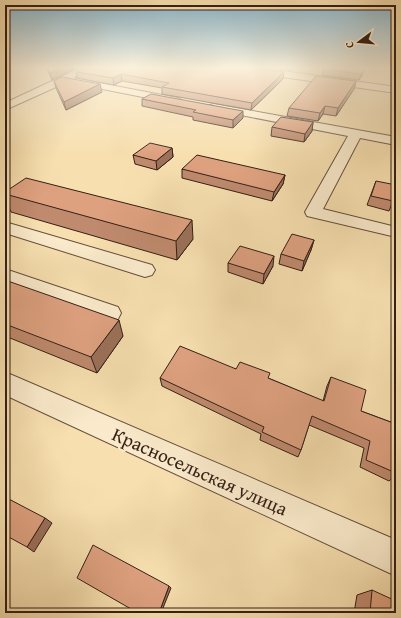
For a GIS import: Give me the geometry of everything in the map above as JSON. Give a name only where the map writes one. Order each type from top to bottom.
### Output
[{"type":"street","points":[[5,107],[29,96]]},
{"type":"street","points":[[152,96],[186,102]]},
{"type":"street","points":[[202,105],[396,141]]},
{"type":"street","points":[[356,133],[313,212],[396,232]]},
{"type":"street","points":[[5,227],[145,270]]},
{"type":"street","points":[[5,276],[110,313]]},
{"type":"street","name":"Красносельская улица","points":[[5,384],[396,558]]},
{"type":"building","points":[[61,96],[76,96],[64,102]]},
{"type":"building","points":[[148,96],[161,96],[243,111],[233,120],[193,112],[196,110],[142,99]]},
{"type":"building","points":[[212,96],[259,96],[252,103]]},
{"type":"building","points":[[299,96],[346,96],[338,108],[325,106],[320,113],[289,108]]},
{"type":"building","points":[[281,117],[313,122],[305,134],[272,127]]},
{"type":"building","points":[[150,143],[172,148],[156,161],[133,155]]},
{"type":"building","points":[[197,155],[285,175],[274,192],[182,169]]},
{"type":"building","points":[[26,178],[192,220],[176,241],[5,194],[5,192]]},
{"type":"building","points":[[376,181],[396,185],[393,201],[371,196]]},
{"type":"building","points":[[292,234],[314,240],[304,261],[281,254]]},
{"type":"building","points":[[240,246],[274,256],[264,274],[228,263]]},
{"type":"building","points":[[5,280],[119,320],[91,357],[5,324]]},
{"type":"building","points":[[180,346],[236,369],[240,362],[270,373],[268,378],[324,401],[331,377],[366,390],[361,411],[396,424],[396,473],[366,460],[370,441],[312,416],[301,450],[262,432],[264,427],[160,378]]},
{"type":"building","points":[[5,497],[45,518],[27,547],[5,535]]},
{"type":"building","points":[[93,545],[169,586],[159,613],[138,613],[77,578]]},
{"type":"building","points":[[372,590],[396,601],[396,613],[370,613]]}]
